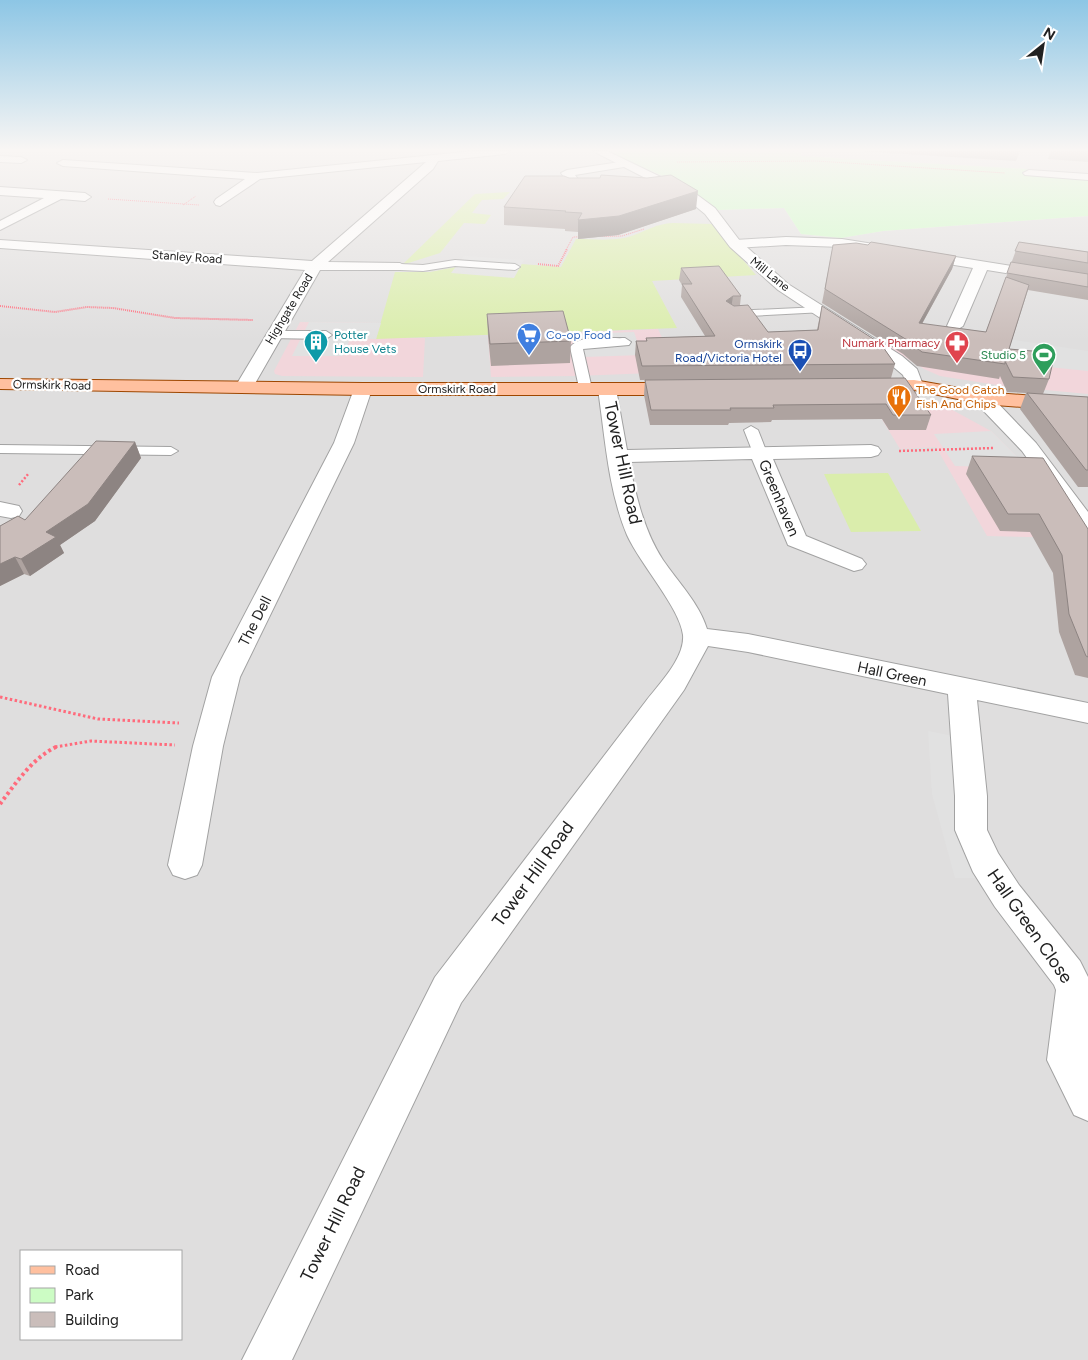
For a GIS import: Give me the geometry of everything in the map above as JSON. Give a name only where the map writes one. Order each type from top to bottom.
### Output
[{"type":"main road","name":"Ormskirk Road","points":[[0,384],[363,389],[696,388]]},
{"type":"main road","points":[[852,386],[914,385],[982,398],[1088,406]]},
{"type":"street","points":[[0,226],[22,214]]},
{"type":"street","name":"Highgate Road","points":[[244,387],[315,266],[374,214]]},
{"type":"street","name":"Mill Lane","points":[[712,214],[735,244],[783,287],[896,360],[911,373],[914,385]]},
{"type":"street","points":[[735,244],[786,241],[842,243],[1088,282]]},
{"type":"street","name":"Stanley Road","points":[[0,244],[315,266],[400,267]]},
{"type":"street","points":[[956,326],[982,265]]},
{"type":"street","name":"The Dell","points":[[186,865],[211,735],[226,677],[344,443],[363,389]]},
{"type":"street","name":"Tower Hill Road","points":[[266,1360],[448,990],[680,674],[693,651],[696,636],[685,608],[645,551],[631,514],[618,456],[596,389]]},
{"type":"street","points":[[982,398],[1029,447],[1084,516]]},
{"type":"street","name":"Greenhaven","points":[[618,456],[760,454],[852,460],[871,451]]},
{"type":"street","name":"Greenhaven","points":[[760,454],[796,540],[854,564]]},
{"type":"street","name":"Hall Green","points":[[696,636],[748,643],[962,689],[1088,713]]},
{"type":"street","name":"Hall Green Close","points":[[962,689],[971,796],[971,830],[984,862],[1007,896],[1066,973],[1074,990],[1067,1060],[1088,1101]]},
{"type":"lane","points":[[400,267],[423,268],[455,263],[515,267]]},
{"type":"lane","points":[[732,314],[820,310]]},
{"type":"lane","points":[[273,335],[326,335]]},
{"type":"lane","points":[[596,389],[576,347],[584,343],[625,342]]},
{"type":"lane","points":[[751,430],[760,454]]},
{"type":"lane","points":[[0,449],[171,451]]},
{"type":"path","points":[[534,264],[558,266],[573,237],[614,237],[644,229]]},
{"type":"path","points":[[0,306],[55,312],[87,308],[113,308],[175,318],[281,321]]},
{"type":"path","points":[[871,451],[1029,447]]},
{"type":"path","points":[[16,489],[50,449]]},
{"type":"path","points":[[0,697],[98,719],[156,723],[211,735]]},
{"type":"path","points":[[0,804],[35,762],[50,749],[67,744],[211,735]]},
{"type":"shaded area","points":[[0,214],[788,214],[801,234],[840,238],[883,231],[1088,216],[1088,1360],[0,1360]]},
{"type":"shaded area","points":[[464,256],[524,260],[514,278],[451,273]]},
{"type":"shaded area","points":[[300,322],[381,323],[376,338],[425,338],[423,377],[282,376],[275,374],[274,371]]},
{"type":"shaded area","points":[[309,322],[381,323],[376,339],[350,339],[343,356],[292,356]]},
{"type":"shaded area","points":[[658,329],[678,372],[491,377],[488,336]]},
{"type":"shaded area","points":[[634,332],[642,355],[584,357],[578,334]]},
{"type":"shaded area","points":[[987,336],[1088,351],[1088,371],[987,361]]},
{"type":"shaded area","points":[[923,344],[1088,351],[1088,394],[1003,386],[940,376],[924,369],[889,347]]},
{"type":"shaded area","points":[[869,398],[929,402],[947,407],[991,431],[1028,468],[1076,538],[987,536],[936,447],[900,449]]},
{"type":"shaded area","points":[[991,431],[1028,468],[955,466],[934,434]]},
{"type":"shaded area","points":[[928,731],[953,736],[986,878],[955,878],[932,794]]},
{"type":"green space","points":[[454,214],[491,215],[485,224],[464,223],[440,253],[402,265]]},
{"type":"green space","points":[[788,214],[1088,214],[1088,216],[883,231],[841,238],[801,234]]},
{"type":"green space","points":[[673,223],[712,224],[756,275],[652,281],[677,328],[376,339],[395,272],[430,272],[456,267],[514,277],[521,264],[561,267],[576,239],[606,240],[624,238],[659,225]]},
{"type":"green space","points":[[888,473],[921,531],[851,532],[824,474]]},
{"type":"building","points":[[581,214],[624,214],[619,216],[578,220]]},
{"type":"building","points":[[871,242],[956,256],[919,323],[986,332],[1006,277],[1029,285],[1009,349],[1055,353],[1049,379],[1013,377],[1005,361],[1005,364],[922,352],[907,340],[825,289],[833,245],[856,243],[868,245]]},
{"type":"building","points":[[1019,242],[1088,252],[1088,263],[1015,251]]},
{"type":"building","points":[[1011,262],[1088,274],[1088,287],[1007,273]]},
{"type":"building","points":[[719,266],[741,296],[733,296],[726,301],[734,306],[748,305],[768,332],[818,330],[822,306],[886,347],[883,347],[895,364],[642,366],[636,341],[647,341],[646,338],[715,336],[682,284],[692,284],[681,268]]},
{"type":"building","points":[[563,311],[571,341],[490,344],[487,314]]},
{"type":"building","points":[[905,378],[931,415],[893,415],[886,404],[773,405],[774,408],[730,408],[731,410],[651,410],[645,380]]},
{"type":"building","points":[[1027,393],[1088,397],[1088,470],[1086,470]]},
{"type":"building","points":[[96,441],[135,442],[88,504],[46,532],[56,537],[21,559],[15,557],[0,564],[0,526],[18,516],[25,520]]},
{"type":"building","points":[[972,456],[1043,458],[1088,529],[1088,657],[1069,614],[1062,555],[1039,514],[1008,514]]},
{"type":"place","name":"Co-op Food","points":[[529,356]]},
{"type":"place","name":"Potter House Vets","points":[[316,363]]},
{"type":"place","name":"Numark Pharmacy","points":[[957,364]]},
{"type":"place","name":"Ormskirk Road/Victoria Hotel","points":[[800,372]]},
{"type":"place","name":"Studio 5","points":[[1044,376]]},
{"type":"place","name":"The Good Catch Fish And Chips","points":[[899,418]]}]
